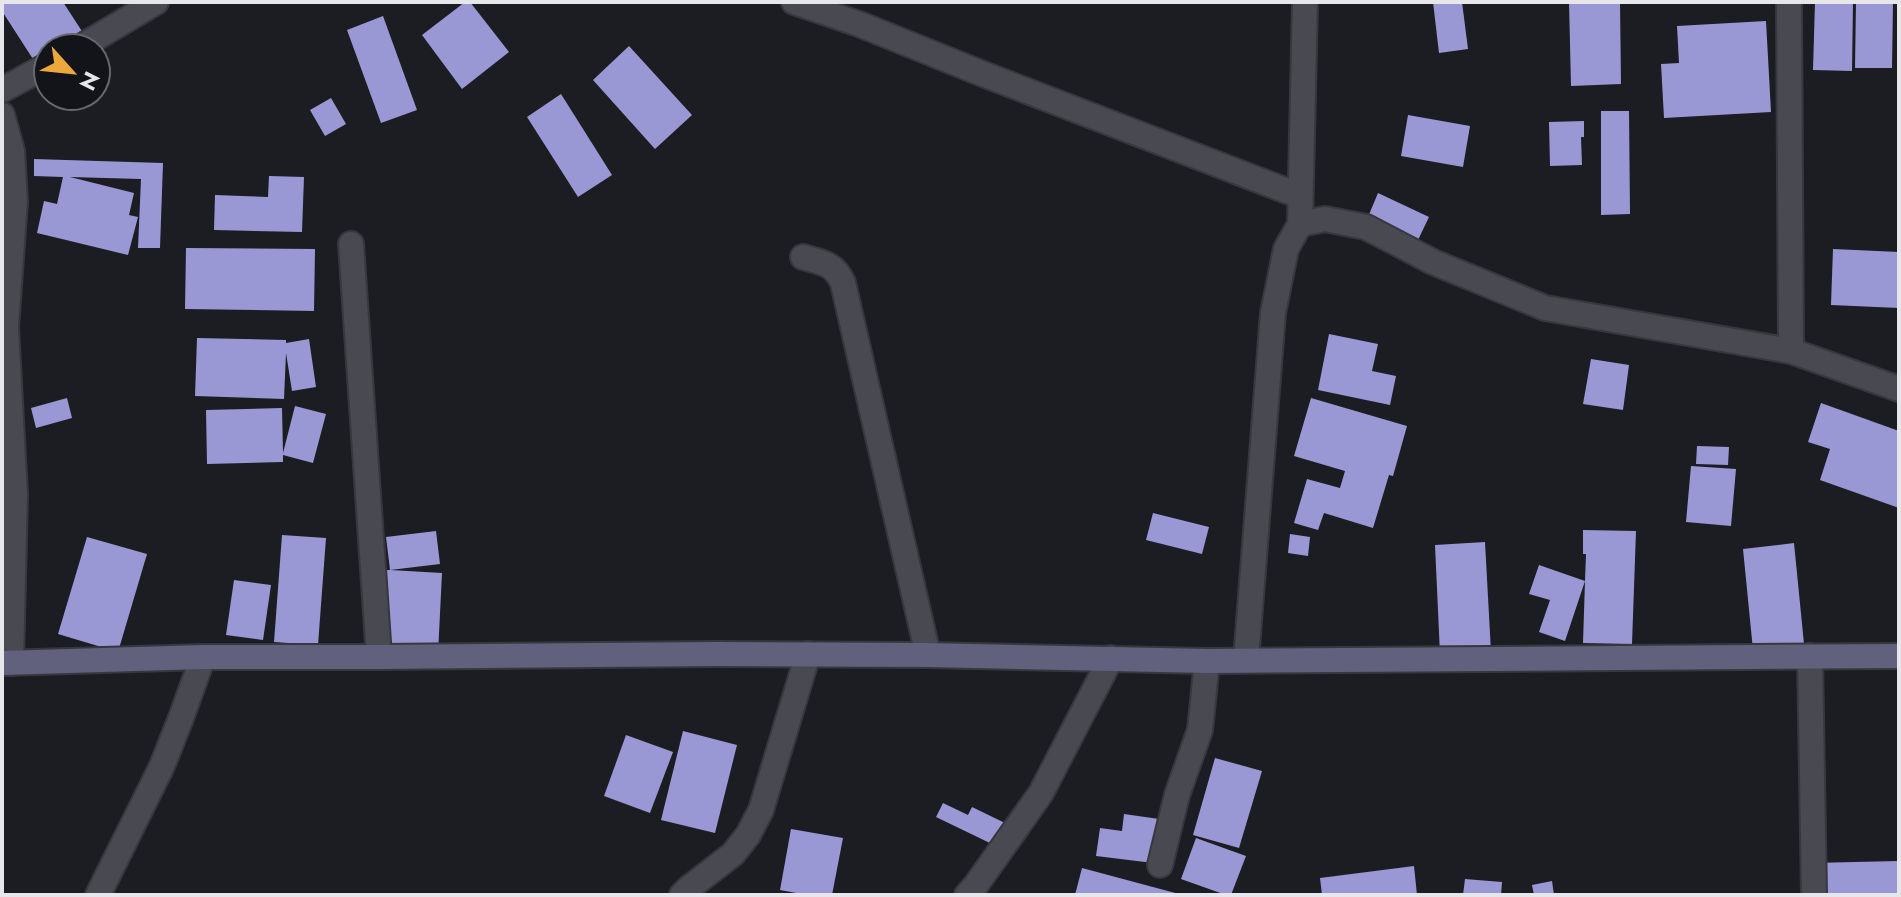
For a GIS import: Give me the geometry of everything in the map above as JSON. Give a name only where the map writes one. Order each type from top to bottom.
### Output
[{"type":"street","points":[[106,32],[156,2]]},
{"type":"street","points":[[794,2],[859,24],[1300,196]]},
{"type":"street","points":[[1246,660],[1273,313],[1286,249],[1300,224],[1305,2]]},
{"type":"street","points":[[1789,2],[1791,351]]},
{"type":"street","points":[[2,90],[32,74]]},
{"type":"street","points":[[2,115],[12,151],[15,201],[4,327],[15,495],[6,663],[203,657],[808,654],[1207,661],[1899,656]]},
{"type":"street","points":[[1300,224],[1325,219],[1366,227],[1433,262],[1545,308],[1791,351],[1899,389]]},
{"type":"street","points":[[351,244],[379,657]]},
{"type":"street","points":[[803,257],[827,264],[838,271],[843,283],[928,655]]},
{"type":"street","points":[[682,895],[733,854],[748,835],[761,810],[808,654]]},
{"type":"street","points":[[1810,656],[1814,895]]},
{"type":"street","points":[[98,895],[162,766],[203,657]]},
{"type":"street","points":[[967,895],[1041,793],[1111,658]]},
{"type":"street","points":[[1160,865],[1177,795],[1200,730],[1207,661]]},
{"type":"building","points":[[2,2],[63,2],[82,32],[32,32],[32,58],[2,11]]},
{"type":"building","points":[[465,2],[470,2],[509,52],[462,89],[422,35]]},
{"type":"building","points":[[1433,2],[1462,2],[1468,49],[1439,53]]},
{"type":"building","points":[[1569,2],[1620,2],[1621,84],[1571,86]]},
{"type":"building","points":[[1815,2],[1853,2],[1852,71],[1813,70]]},
{"type":"building","points":[[1856,2],[1893,2],[1892,68],[1855,68]]},
{"type":"building","points":[[383,16],[417,110],[381,123],[347,30]]},
{"type":"building","points":[[1766,21],[1771,112],[1664,118],[1661,64],[1679,63],[1677,26]]},
{"type":"building","points":[[629,46],[692,115],[655,149],[593,80]]},
{"type":"building","points":[[561,94],[612,175],[578,197],[527,117]]},
{"type":"building","points":[[331,98],[346,124],[325,136],[310,110]]},
{"type":"building","points":[[1601,111],[1629,111],[1630,214],[1601,215]]},
{"type":"building","points":[[1408,115],[1470,126],[1463,167],[1401,156]]},
{"type":"building","points":[[1584,121],[1582,165],[1550,166],[1549,122]]},
{"type":"building","points":[[34,159],[163,163],[160,248],[138,248],[141,179],[70,177],[134,193],[129,215],[138,217],[128,255],[37,233],[44,201],[57,204],[63,177],[34,176]]},
{"type":"building","points":[[269,176],[304,177],[302,232],[214,230],[215,195],[268,197]]},
{"type":"building","points":[[1378,193],[1429,217],[1418,240],[1368,217]]},
{"type":"building","points":[[186,248],[315,249],[314,311],[185,309]]},
{"type":"building","points":[[1833,249],[1899,252],[1899,308],[1831,305]]},
{"type":"building","points":[[1329,334],[1378,344],[1372,371],[1396,376],[1390,405],[1318,390]]},
{"type":"building","points":[[197,338],[286,340],[286,343],[309,339],[316,387],[292,391],[286,353],[284,399],[195,396]]},
{"type":"building","points":[[1591,359],[1629,365],[1623,410],[1583,404]]},
{"type":"building","points":[[67,398],[72,418],[36,428],[31,408]]},
{"type":"building","points":[[1311,398],[1407,426],[1393,476],[1389,475],[1373,528],[1324,513],[1318,530],[1294,523],[1307,479],[1340,488],[1345,471],[1294,456]]},
{"type":"building","points":[[1821,403],[1899,431],[1899,508],[1820,480],[1830,449],[1808,442]]},
{"type":"building","points":[[295,406],[326,414],[313,463],[283,455],[283,462],[207,464],[206,410],[282,408],[283,453]]},
{"type":"building","points":[[1697,446],[1729,447],[1728,465],[1696,464]]},
{"type":"building","points":[[1691,466],[1736,469],[1731,526],[1686,522]]},
{"type":"building","points":[[1153,513],[1209,527],[1202,554],[1146,540]]},
{"type":"building","points":[[1583,530],[1636,531],[1632,644],[1583,643],[1586,554],[1583,554]]},
{"type":"building","points":[[436,531],[440,564],[390,570],[386,537]]},
{"type":"building","points":[[1290,534],[1310,537],[1308,556],[1288,553]]},
{"type":"building","points":[[282,535],[326,538],[318,645],[274,642]]},
{"type":"building","points":[[87,537],[147,554],[118,652],[58,634]]},
{"type":"building","points":[[1485,542],[1491,652],[1440,654],[1435,545]]},
{"type":"building","points":[[1794,543],[1805,654],[1754,660],[1743,549]]},
{"type":"building","points":[[1539,565],[1585,581],[1565,641],[1539,632],[1550,600],[1529,594]]},
{"type":"building","points":[[387,570],[442,573],[438,654],[383,651]]},
{"type":"building","points":[[234,580],[271,585],[263,640],[226,635]]},
{"type":"building","points":[[683,731],[737,745],[715,833],[661,820]]},
{"type":"building","points":[[626,735],[673,752],[650,813],[604,796]]},
{"type":"building","points":[[1215,758],[1262,771],[1239,848],[1193,835]]},
{"type":"building","points":[[943,803],[968,815],[972,807],[1005,823],[994,845],[936,817]]},
{"type":"building","points":[[1124,814],[1159,819],[1153,863],[1096,856],[1100,828],[1122,831]]},
{"type":"building","points":[[791,829],[843,838],[832,895],[780,890]]},
{"type":"building","points":[[1196,838],[1246,856],[1231,895],[1181,879]]},
{"type":"building","points":[[1899,861],[1899,895],[1812,895],[1811,863]]},
{"type":"building","points":[[1414,866],[1417,895],[1322,895],[1320,878]]},
{"type":"building","points":[[1082,868],[1179,894],[1179,895],[1075,895]]},
{"type":"building","points":[[1465,879],[1502,882],[1501,895],[1463,895]]},
{"type":"building","points":[[1552,881],[1554,895],[1534,895],[1532,885]]}]
